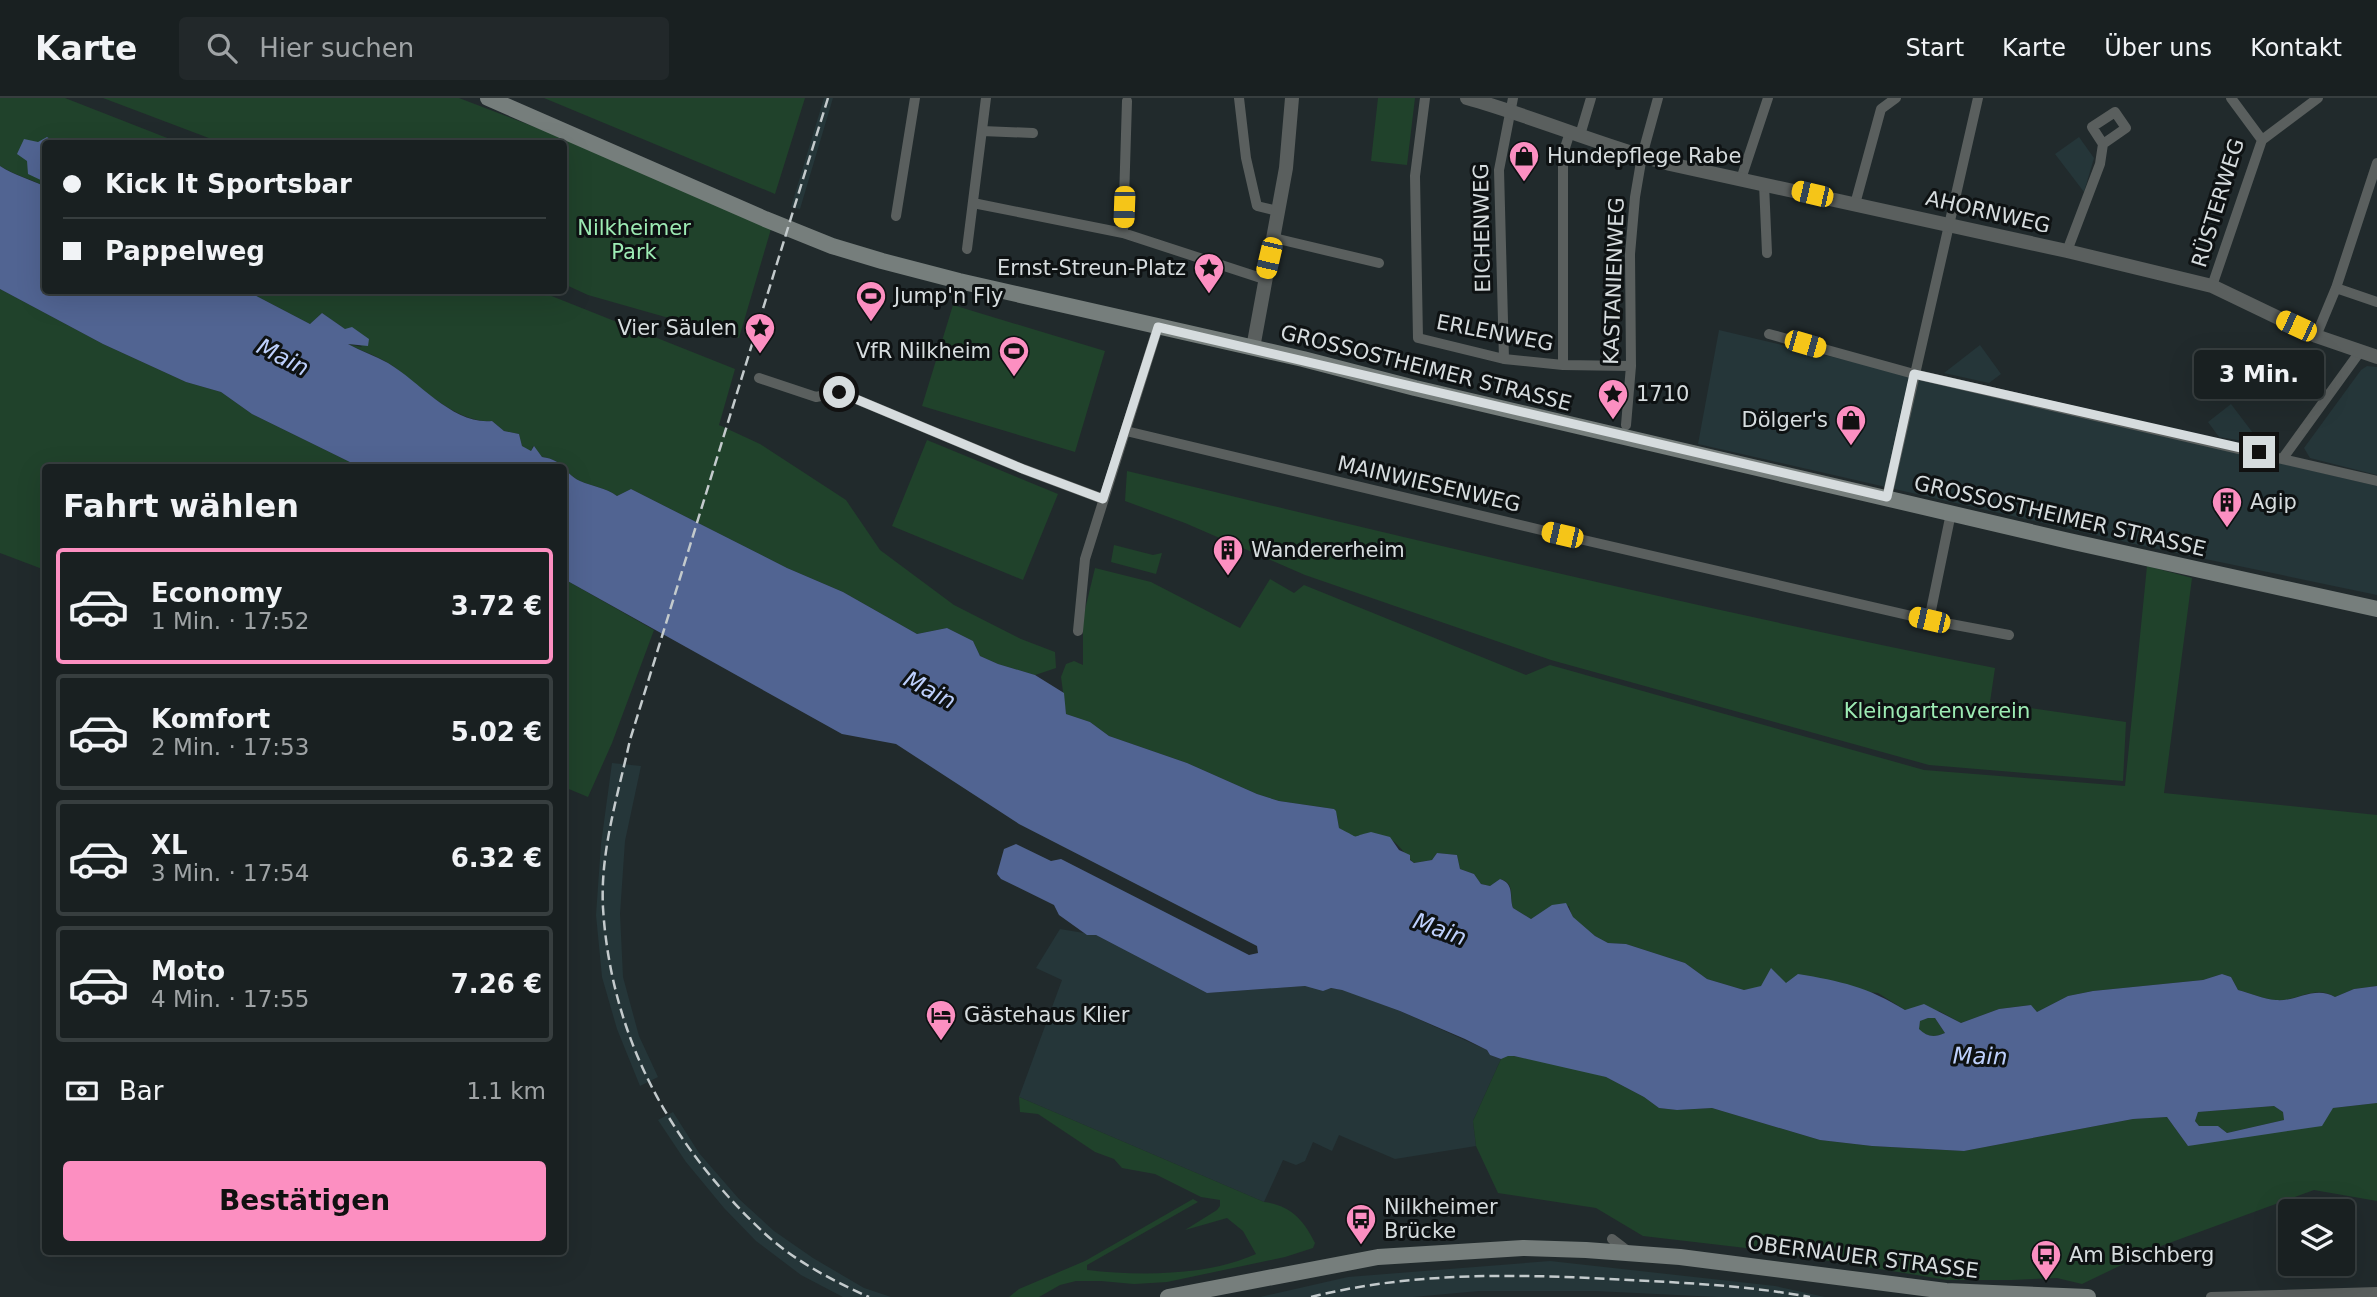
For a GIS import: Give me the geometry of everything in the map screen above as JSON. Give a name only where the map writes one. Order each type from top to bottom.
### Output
[{"type":"main road","name":"GROSSOSTHEIMER STRASSE","points":[[488,98],[832,246],[959,281],[1951,513],[2377,609]]},
{"type":"main road","name":"OBERNAUER STRASSE","points":[[1168,1297],[1348,1262],[1400,1255],[1523,1248],[1586,1250],[1767,1267],[1946,1291],[2088,1297]]},
{"type":"street","points":[[896,216],[915,98]]},
{"type":"street","points":[[967,249],[986,98]]},
{"type":"street","points":[[1240,98],[1246,158],[1257,206],[1278,211]]},
{"type":"street","points":[[1254,348],[1289,145],[1292,98]]},
{"type":"street","name":"ERLENWEG","points":[[1425,98],[1415,176],[1418,338],[1504,359],[1563,365],[1631,366]]},
{"type":"street","name":"AHORNWEG","points":[[1466,98],[1511,104],[1575,134],[1642,156],[2212,286],[2316,335],[2359,353],[2377,357]]},
{"type":"street","points":[[1563,365],[1563,154],[1591,98]]},
{"type":"street","name":"KASTANIENWEG","points":[[1626,425],[1631,366],[1630,254],[1635,197],[1642,156],[1658,98]]},
{"type":"street","points":[[1741,179],[1768,98]]},
{"type":"street","points":[[1873,98],[1881,109]]},
{"type":"street","points":[[1856,204],[1881,109],[1896,98]]},
{"type":"street","points":[[1887,497],[1979,98]]},
{"type":"street","name":"RÜSTERWEG","points":[[2212,286],[2262,140],[2231,98]]},
{"type":"street","points":[[2262,140],[2318,98]]},
{"type":"street","points":[[1123,233],[1127,101]]},
{"type":"street","name":"EICHENWEG","points":[[1504,359],[1499,170],[1511,104]]},
{"type":"street","points":[[982,131],[1033,133]]},
{"type":"street","points":[[2067,251],[2100,164],[2103,144]]},
{"type":"street","points":[[2316,335],[2336,288],[2377,163]]},
{"type":"street","points":[[1764,184],[1767,253]]},
{"type":"street","points":[[973,203],[1123,233],[1264,279]]},
{"type":"street","points":[[1274,238],[1379,263]]},
{"type":"street","points":[[2336,288],[2377,302]]},
{"type":"street","points":[[1078,631],[1085,559],[1158,327]]},
{"type":"street","points":[[1769,334],[1914,374],[2377,481]]},
{"type":"street","points":[[2283,458],[2359,353]]},
{"type":"street","points":[[759,378],[816,397],[839,392],[1023,469],[1103,499]]},
{"type":"street","name":"MAINWIESENWEG","points":[[1126,431],[1929,620],[2009,635]]},
{"type":"street","points":[[1929,620],[1951,513]]},
{"type":"street","name":"OBERNAUER STRASSE","points":[[1612,1239],[1633,1254]]},
{"type":"street","points":[[2211,1297],[2377,1292]]},
{"type":"shaded area","points":[[824,98],[833,98],[800,209],[791,207]]},
{"type":"shaded area","points":[[2079,137],[2094,158],[2084,192],[2055,154]]},
{"type":"shaded area","points":[[1719,330],[2377,486],[2377,595],[2143,546],[1698,444]]},
{"type":"shaded area","points":[[1980,345],[2001,374],[1989,383],[1944,373]]},
{"type":"shaded area","points":[[2367,366],[2377,367],[2377,475],[2310,458],[2304,448],[2361,370]]},
{"type":"shaded area","points":[[2231,404],[2253,433],[2243,441],[2219,437],[2208,422]]},
{"type":"shaded area","points":[[612,763],[641,766],[625,841],[620,914],[623,977],[639,1036],[658,1077],[640,1086],[617,1029],[602,977],[596,915],[601,844]]},
{"type":"shaded area","points":[[1060,929],[1096,935],[1207,993],[1305,986],[1338,989],[1400,1011],[1487,1050],[1490,1055],[1501,1059],[1473,1121],[1476,1146],[1395,1159],[1339,1135],[1332,1151],[1313,1142],[1305,1161],[1296,1165],[1283,1160],[1264,1202],[1019,1097],[1062,980],[1036,968]]},
{"type":"shaded area","points":[[673,1112],[699,1153],[739,1199],[774,1231],[864,1288],[891,1297],[843,1297],[801,1275],[756,1241],[686,1162],[658,1120]]},
{"type":"shaded area","points":[[1550,1261],[1775,1286],[1825,1297],[1479,1291],[1413,1297],[1260,1297],[1348,1277]]},
{"type":"green space","points":[[0,98],[65,98],[172,140],[51,140],[47,137],[27,161],[42,178],[42,185],[0,166]]},
{"type":"green space","name":"Nilkheimer Park","points":[[103,98],[459,98],[579,144],[771,229],[739,338],[588,295],[567,285],[567,140],[214,140]]},
{"type":"green space","points":[[544,98],[805,98],[775,194]]},
{"type":"green space","points":[[1378,98],[1415,98],[1407,165],[1371,161]]},
{"type":"green space","points":[[0,289],[103,344],[186,382],[221,392],[252,414],[354,464],[42,464],[42,569],[0,553]]},
{"type":"green space","points":[[253,294],[547,294],[735,369],[719,425],[760,444],[846,500],[880,550],[954,605],[1021,639],[1055,652],[1056,668],[1035,675],[998,664],[980,656],[973,641],[947,628],[917,634],[843,592],[787,568],[631,489],[617,496],[580,481],[567,471],[567,464],[542,457],[533,446],[531,452],[522,446],[519,434],[504,431],[492,421],[479,420],[452,410],[393,366],[348,344],[362,347],[345,329],[322,313],[310,324]]},
{"type":"green space","name":"VfR Nilkheim","points":[[953,305],[1105,351],[1075,452],[922,406]]},
{"type":"green space","points":[[2220,351],[2246,388],[2237,394],[2211,358]]},
{"type":"green space","points":[[927,440],[1058,494],[1023,580],[892,526]]},
{"type":"green space","name":"Kleingartenverein","points":[[1127,471],[1668,598],[1995,668],[1990,702],[2126,722],[2123,781],[1929,765],[1551,660],[1305,575],[1185,523],[1125,501]]},
{"type":"green space","points":[[1114,545],[1153,555],[1162,553],[1156,574],[1111,562]]},
{"type":"green space","points":[[2147,566],[2192,578],[2164,793],[2377,815],[2377,986],[2354,989],[2335,997],[2320,992],[2276,1000],[2238,990],[2231,977],[2222,974],[2203,980],[2093,991],[2068,996],[2037,1012],[2030,1005],[1999,1009],[1961,1023],[1939,1011],[1905,1010],[1878,993],[1786,983],[1744,990],[1707,979],[1685,963],[1626,944],[1608,943],[1572,917],[1569,906],[1545,910],[1531,919],[1513,908],[1510,887],[1505,881],[1500,879],[1490,886],[1481,884],[1474,874],[1460,869],[1457,855],[1437,853],[1432,860],[1414,863],[1388,838],[1369,834],[1354,838],[1339,828],[1334,809],[1279,801],[1257,794],[1187,763],[1109,736],[1090,722],[1066,714],[1061,677],[1066,664],[1074,661],[1083,665],[1083,618],[1095,568],[1151,582],[1240,628],[1270,579],[1294,593],[1304,585],[1526,675],[1550,665],[1924,770],[2125,786]]},
{"type":"green space","points":[[567,581],[654,630],[612,743],[588,797],[567,788]]},
{"type":"green space","points":[[1935,1018],[1945,1033],[1931,1036],[1918,1029],[1920,1020]]},
{"type":"green space","points":[[1508,1055],[1575,1068],[1606,1077],[1659,1108],[1712,1108],[1820,1140],[1964,1151],[2133,1119],[2167,1117],[2188,1146],[2333,1108],[2377,1103],[2377,1201],[2314,1190],[2289,1199],[2278,1199],[2278,1203],[2161,1246],[2082,1284],[2057,1278],[1947,1280],[1763,1250],[1643,1236],[1596,1208],[1498,1193],[1476,1146],[1473,1121],[1501,1059]]},
{"type":"green space","points":[[1019,1097],[1264,1202],[1289,1210],[1306,1227],[1315,1243],[1313,1248],[1285,1257],[1167,1282],[1134,1284],[1076,1281],[1060,1285],[1039,1297],[1009,1297],[1019,1289],[1085,1261],[1193,1199],[1198,1202],[1087,1265],[1087,1270],[1151,1273],[1195,1270],[1217,1267],[1256,1254],[1243,1231],[1227,1218],[1185,1230],[1217,1210],[1220,1200],[1201,1197],[1155,1174],[1122,1168],[1114,1159],[1095,1152],[1038,1114],[1020,1112]]},
{"type":"green space","points":[[2274,1106],[2283,1112],[2284,1120],[2227,1133],[2218,1126],[2199,1126],[2195,1121],[2198,1112]]},
{"type":"water","points":[[47,137],[52,140],[42,140],[42,181],[28,174],[27,161],[17,154],[24,139],[38,142]]},
{"type":"water","name":"Main","points":[[0,166],[42,185],[42,294],[253,294],[310,324],[322,313],[345,329],[352,327],[369,339],[368,346],[348,344],[388,363],[437,401],[464,416],[492,421],[504,431],[519,434],[522,446],[531,451],[534,446],[542,457],[559,464],[354,464],[252,414],[221,392],[186,382],[103,344],[0,289]]},
{"type":"water","name":"Main","points":[[567,471],[580,481],[617,496],[631,489],[787,568],[843,592],[917,634],[947,628],[973,641],[980,656],[1035,675],[1064,693],[1066,714],[1090,722],[1109,736],[1187,763],[1257,794],[1279,801],[1334,809],[1339,828],[1355,836],[1371,832],[1390,837],[1399,850],[1410,855],[1410,860],[1414,863],[1432,860],[1437,853],[1457,855],[1460,869],[1474,874],[1481,884],[1490,886],[1500,879],[1505,881],[1510,887],[1513,908],[1531,919],[1552,905],[1566,903],[1573,917],[1595,936],[1608,943],[1626,944],[1685,963],[1707,979],[1744,990],[1761,986],[1771,968],[1786,983],[1798,974],[1827,979],[1866,990],[1905,1010],[1924,1004],[1961,1023],[1999,1009],[2031,1005],[2037,1012],[2068,996],[2093,991],[2203,980],[2222,974],[2231,977],[2238,990],[2276,1000],[2313,993],[2335,997],[2354,989],[2377,986],[2377,1103],[2333,1108],[2322,1126],[2188,1146],[2167,1117],[2133,1119],[1964,1151],[1820,1140],[1712,1108],[1659,1108],[1606,1077],[1514,1056],[1501,1059],[1465,1039],[1342,990],[1331,988],[1323,991],[1305,986],[1207,993],[1096,935],[1087,935],[1059,915],[1054,905],[1001,879],[997,874],[1004,849],[1016,844],[1051,861],[1061,859],[1249,955],[1258,953],[1257,946],[1019,824],[896,744],[842,734],[567,581]],"holes":[[[1935,1018],[1945,1033],[1931,1036],[1919,1029],[1920,1021]],[[2274,1106],[2283,1112],[2284,1120],[2227,1133],[2218,1126],[2199,1126],[2195,1121],[2198,1112]]]},
{"type":"railway","points":[[828,98],[630,740],[607,844],[603,908],[608,955],[618,1000],[632,1043],[650,1084],[673,1124],[728,1196],[773,1241],[812,1268],[869,1297]]},
{"type":"railway","points":[[1311,1297],[1389,1283],[1469,1276],[1589,1278],[1697,1284],[1810,1297]]},
{"type":"place","name":"Hundepflege Rabe","points":[[1524,183]]},
{"type":"place","name":"Ernst-Streun-Platz","points":[[1209,295]]},
{"type":"place","name":"Jump'n Fly","points":[[871,323]]},
{"type":"place","name":"Vier Säulen","points":[[760,355]]},
{"type":"place","name":"VfR Nilkheim","points":[[1014,378]]},
{"type":"place","name":"1710","points":[[1613,421]]},
{"type":"place","name":"Dölger's","points":[[1851,447]]},
{"type":"place","name":"Agip","points":[[2227,529]]},
{"type":"place","name":"Wandererheim","points":[[1228,577]]},
{"type":"place","name":"Gästehaus Klier","points":[[941,1042]]},
{"type":"place","name":"Nilkheimer Brücke","points":[[1361,1246]]},
{"type":"place","name":"Am Bischberg","points":[[2046,1282]]},
{"type":"route","points":[[839,392],[1023,469],[1103,499],[1158,327],[1887,497],[1914,374],[2259,452]]}]
